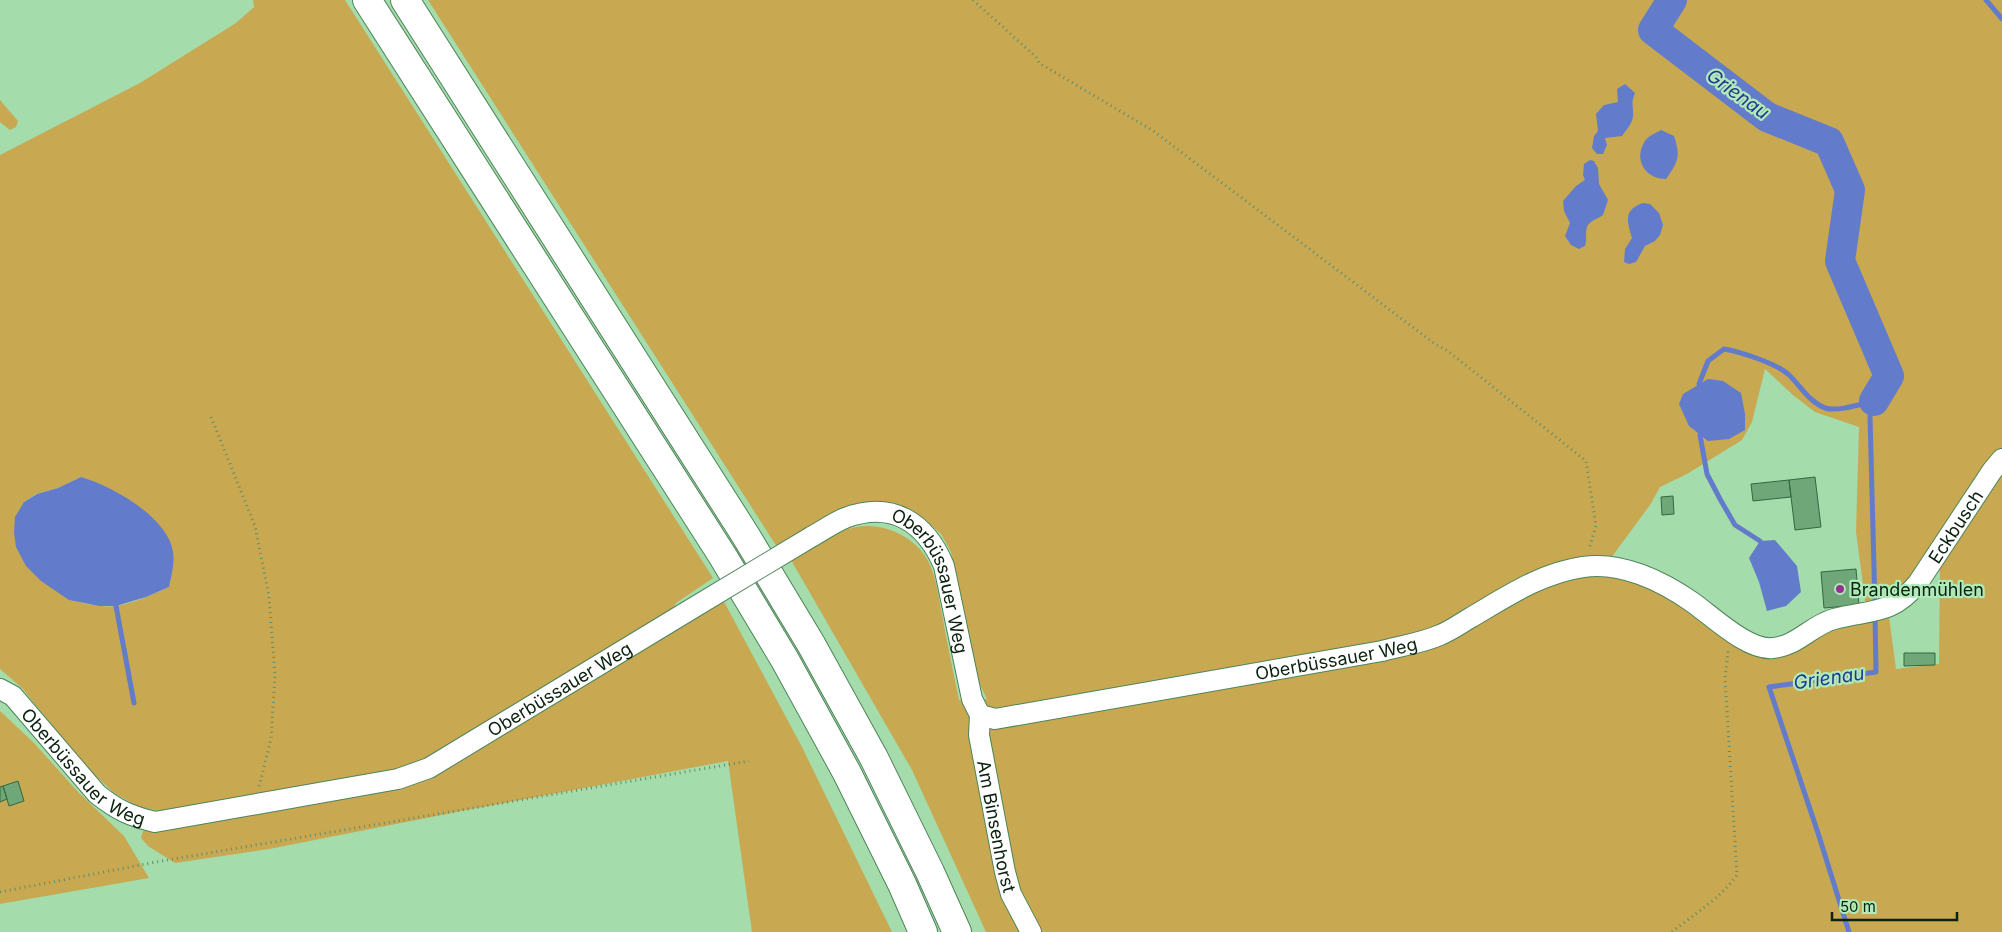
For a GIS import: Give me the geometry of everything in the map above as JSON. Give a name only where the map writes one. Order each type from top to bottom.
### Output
[{"type":"highway","points":[[367,0],[722,555],[775,644],[847,773],[902,884],[923,932]]},
{"type":"highway","points":[[404,0],[741,528],[811,644],[874,758],[957,932]]},
{"type":"street","name":"Eckbusch","points":[[1772,648],[1785,645],[1804,636],[1816,626],[1833,619],[1888,608],[1907,596],[1918,583],[1992,471],[2002,459]]},
{"type":"street","name":"Oberbüssauer Weg","points":[[0,689],[13,696],[97,794],[109,804],[131,817],[155,822],[398,779],[429,768],[811,537],[845,519],[868,512],[884,512],[912,522],[926,534],[937,550],[944,566],[972,699],[980,716],[995,719],[1382,650],[1440,635],[1547,575],[1584,566],[1617,568],[1644,575],[1690,600],[1745,640],[1772,648]]},
{"type":"street","name":"Am Binsenhorst","points":[[980,716],[979,735],[1005,872],[1011,894],[1032,932]]},
{"type":"path","points":[[972,0],[1036,57],[1039,63],[1152,130],[1427,338],[1448,351],[1586,461],[1596,526],[1584,566]]},
{"type":"path","points":[[212,417],[255,526],[269,596],[275,675],[270,739],[260,779],[257,805]]},
{"type":"path","points":[[1672,932],[1717,897],[1730,885],[1737,875],[1725,678],[1730,630]]},
{"type":"path","points":[[0,892],[156,862],[749,761]]},
{"type":"shaded area","points":[[253,0],[345,0],[713,578],[676,603],[673,609],[436,755],[393,772],[170,813],[139,807],[114,793],[81,762],[22,688],[0,669],[0,155],[140,83],[236,23],[254,7]],"holes":[[[81,477],[169,587],[137,601],[116,606],[98,606],[69,600],[24,502],[36,494],[58,488]]]},
{"type":"shaded area","points":[[428,0],[2002,0],[2002,932],[986,932],[912,770],[791,560],[833,535],[858,527],[880,527],[891,530],[910,540],[929,562],[934,576],[959,700],[987,699],[977,679],[951,552],[941,534],[924,519],[908,510],[888,503],[865,502],[840,510],[777,547]],"holes":[[[1765,369],[1815,412],[1859,427],[1856,532],[1866,607],[1763,647],[1608,562],[1650,505],[1660,487],[1687,474],[1742,440],[1752,422]],[[1940,566],[1939,664],[1896,669],[1888,609]]]},
{"type":"shaded area","points":[[0,100],[18,121],[16,127],[10,130],[0,122]]},
{"type":"shaded area","points":[[722,598],[802,747],[892,932],[752,932],[728,761],[269,849],[175,863],[148,846],[141,838],[143,831],[153,831],[407,781]]},
{"type":"shaded area","points":[[0,711],[33,742],[79,793],[124,836],[149,878],[0,904]]},
{"type":"water","points":[[1625,84],[1635,93],[1631,122],[1622,136],[1605,138],[1607,145],[1603,154],[1597,154],[1592,148],[1594,136],[1598,131],[1596,114],[1604,105],[1618,102],[1617,89]]},
{"type":"water","points":[[1661,130],[1674,136],[1678,154],[1676,163],[1666,179],[1652,176],[1647,172],[1643,167],[1640,155],[1645,141]]},
{"type":"water","points":[[1590,160],[1594,161],[1598,168],[1599,184],[1608,200],[1603,215],[1592,221],[1587,227],[1585,246],[1579,249],[1571,245],[1565,236],[1570,223],[1564,211],[1563,201],[1576,186],[1585,180],[1583,175],[1584,164]]},
{"type":"water","points":[[1643,203],[1650,204],[1659,213],[1663,225],[1660,235],[1655,241],[1645,246],[1636,262],[1629,264],[1624,262],[1625,249],[1632,238],[1628,217],[1632,209]]},
{"type":"water","points":[[1708,379],[1723,381],[1741,393],[1745,414],[1745,430],[1729,439],[1708,441],[1689,426],[1679,404],[1683,394]]},
{"type":"water","points":[[81,477],[94,481],[122,495],[150,515],[161,527],[169,539],[173,552],[169,587],[146,597],[116,606],[99,606],[69,600],[41,581],[26,566],[16,547],[14,533],[15,517],[24,502],[37,494],[58,488]]},
{"type":"water","points":[[1775,540],[1797,566],[1801,592],[1786,606],[1767,611],[1759,582],[1749,558],[1760,541]]},
{"type":"building","points":[[1815,477],[1821,527],[1795,530],[1789,480]]},
{"type":"building","points":[[1789,480],[1791,497],[1753,501],[1751,484]]},
{"type":"building","points":[[1673,496],[1674,514],[1662,515],[1661,497]]},
{"type":"building","name":"Brandenmühlen","points":[[1856,569],[1859,605],[1824,608],[1821,572]]},
{"type":"building","points":[[1904,653],[1935,653],[1935,665],[1904,666]]},
{"type":"building","points":[[18,781],[24,801],[9,806],[3,786]]},
{"type":"building","points":[[3,786],[7,799],[0,802],[0,787]]},
{"type":"waterway","name":"Grienau","points":[[1672,0],[1653,30],[1767,117],[1829,142],[1850,190],[1840,261],[1889,376],[1874,401]]},
{"type":"waterway","points":[[1986,0],[2002,19]]},
{"type":"waterway","name":"Grienau","points":[[1699,384],[1708,361],[1724,349],[1757,358],[1782,370],[1792,378],[1809,398],[1825,408],[1843,408],[1874,401]]},
{"type":"waterway","name":"Grienau","points":[[1874,401],[1870,416],[1875,607]]},
{"type":"waterway","points":[[1700,435],[1707,474],[1720,499],[1735,525],[1760,541]]},
{"type":"waterway","points":[[116,606],[134,703]]},
{"type":"waterway","name":"Grienau","points":[[1849,932],[1769,687],[1876,672],[1875,615]]},
{"type":"place","name":"Brandenmühlen","points":[[1840,589]]}]
